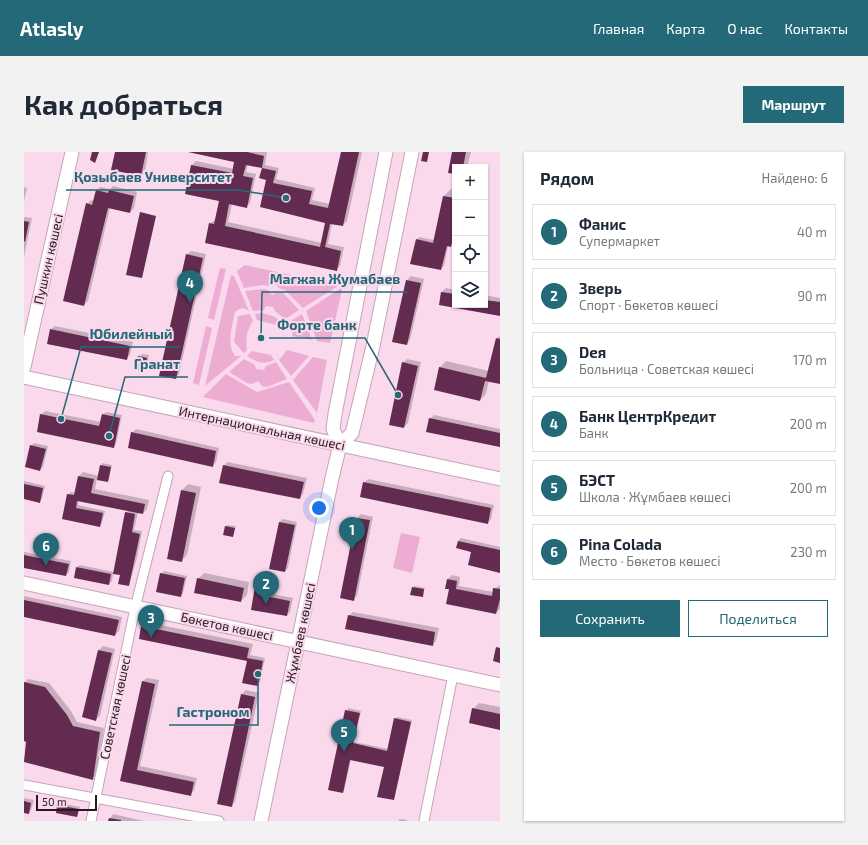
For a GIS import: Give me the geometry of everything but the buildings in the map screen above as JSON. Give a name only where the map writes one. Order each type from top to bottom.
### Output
[{"type":"main road","name":"Пушкин көшесі","points":[[24,367],[72,152]]},
{"type":"main road","points":[[340,445],[333,429],[335,414],[386,152]]},
{"type":"main road","name":"Жұмбаев көшесі","points":[[261,821],[340,445],[352,433],[355,421],[373,346],[412,152]]},
{"type":"main road","name":"Интернациональная көшесі","points":[[24,377],[500,479]]},
{"type":"main road","name":"Бөкетов көшесі","points":[[24,583],[500,685]]},
{"type":"street","name":"Советская көшесі","points":[[91,821],[135,608],[168,476]]},
{"type":"street","points":[[424,821],[453,675]]},
{"type":"street","points":[[24,786],[219,821]]},
{"type":"shaded area","points":[[245,265],[338,286],[303,308],[285,290],[279,288],[275,283],[269,286],[262,285],[244,288],[237,271]]},
{"type":"shaded area","points":[[220,268],[226,269],[214,320],[208,318]]},
{"type":"shaded area","points":[[231,275],[234,276],[249,311],[244,308],[235,312],[231,330],[230,341],[232,351],[235,356],[241,356],[205,386]]},
{"type":"shaded area","points":[[341,288],[342,290],[330,343],[317,341],[306,311]]},
{"type":"shaded area","points":[[268,290],[272,295],[279,292],[283,293],[299,310],[285,319],[275,311],[273,307],[266,306],[264,310],[253,311],[245,291]]},
{"type":"shaded area","points":[[263,313],[275,317],[281,322],[276,325],[257,320],[255,314]]},
{"type":"shaded area","points":[[250,314],[253,321],[247,335],[247,350],[244,353],[234,342],[238,316]]},
{"type":"shaded area","points":[[302,314],[312,340],[292,336],[293,333],[288,323]]},
{"type":"shaded area","points":[[206,326],[212,328],[199,385],[193,383]]},
{"type":"shaded area","points":[[287,350],[309,356],[291,376],[279,360]]},
{"type":"shaded area","points":[[252,351],[271,355],[274,360],[263,363],[257,361],[247,356]]},
{"type":"shaded area","points":[[313,357],[327,360],[317,413],[293,380]]},
{"type":"shaded area","points":[[244,359],[255,365],[256,369],[264,370],[266,366],[276,362],[287,379],[267,387],[262,386],[258,381],[252,384],[247,383],[229,372]]},
{"type":"shaded area","points":[[226,374],[257,392],[289,382],[315,420],[314,423],[203,397]]},
{"type":"shaded area","points":[[401,533],[420,537],[412,573],[393,568]]},
{"type":"place","name":"Қозыбаев Университет","points":[[286,198]]},
{"type":"place","name":"Банк ЦентрКредит","points":[[190,303]]},
{"type":"place","name":"Магжан Жумабаев","points":[[261,338]]},
{"type":"place","name":"Форте банк","points":[[398,395]]},
{"type":"place","name":"Юбилейный","points":[[61,419]]},
{"type":"place","name":"Гранат","points":[[109,436]]},
{"type":"place","name":"Фанис","points":[[352,550]]},
{"type":"place","name":"Pina Colada","points":[[46,566]]},
{"type":"place","name":"Зверь","points":[[266,604]]},
{"type":"place","name":"Deя","points":[[151,638]]},
{"type":"place","name":"Гастроном","points":[[258,674]]},
{"type":"place","name":"БЭСТ","points":[[344,752]]}]
